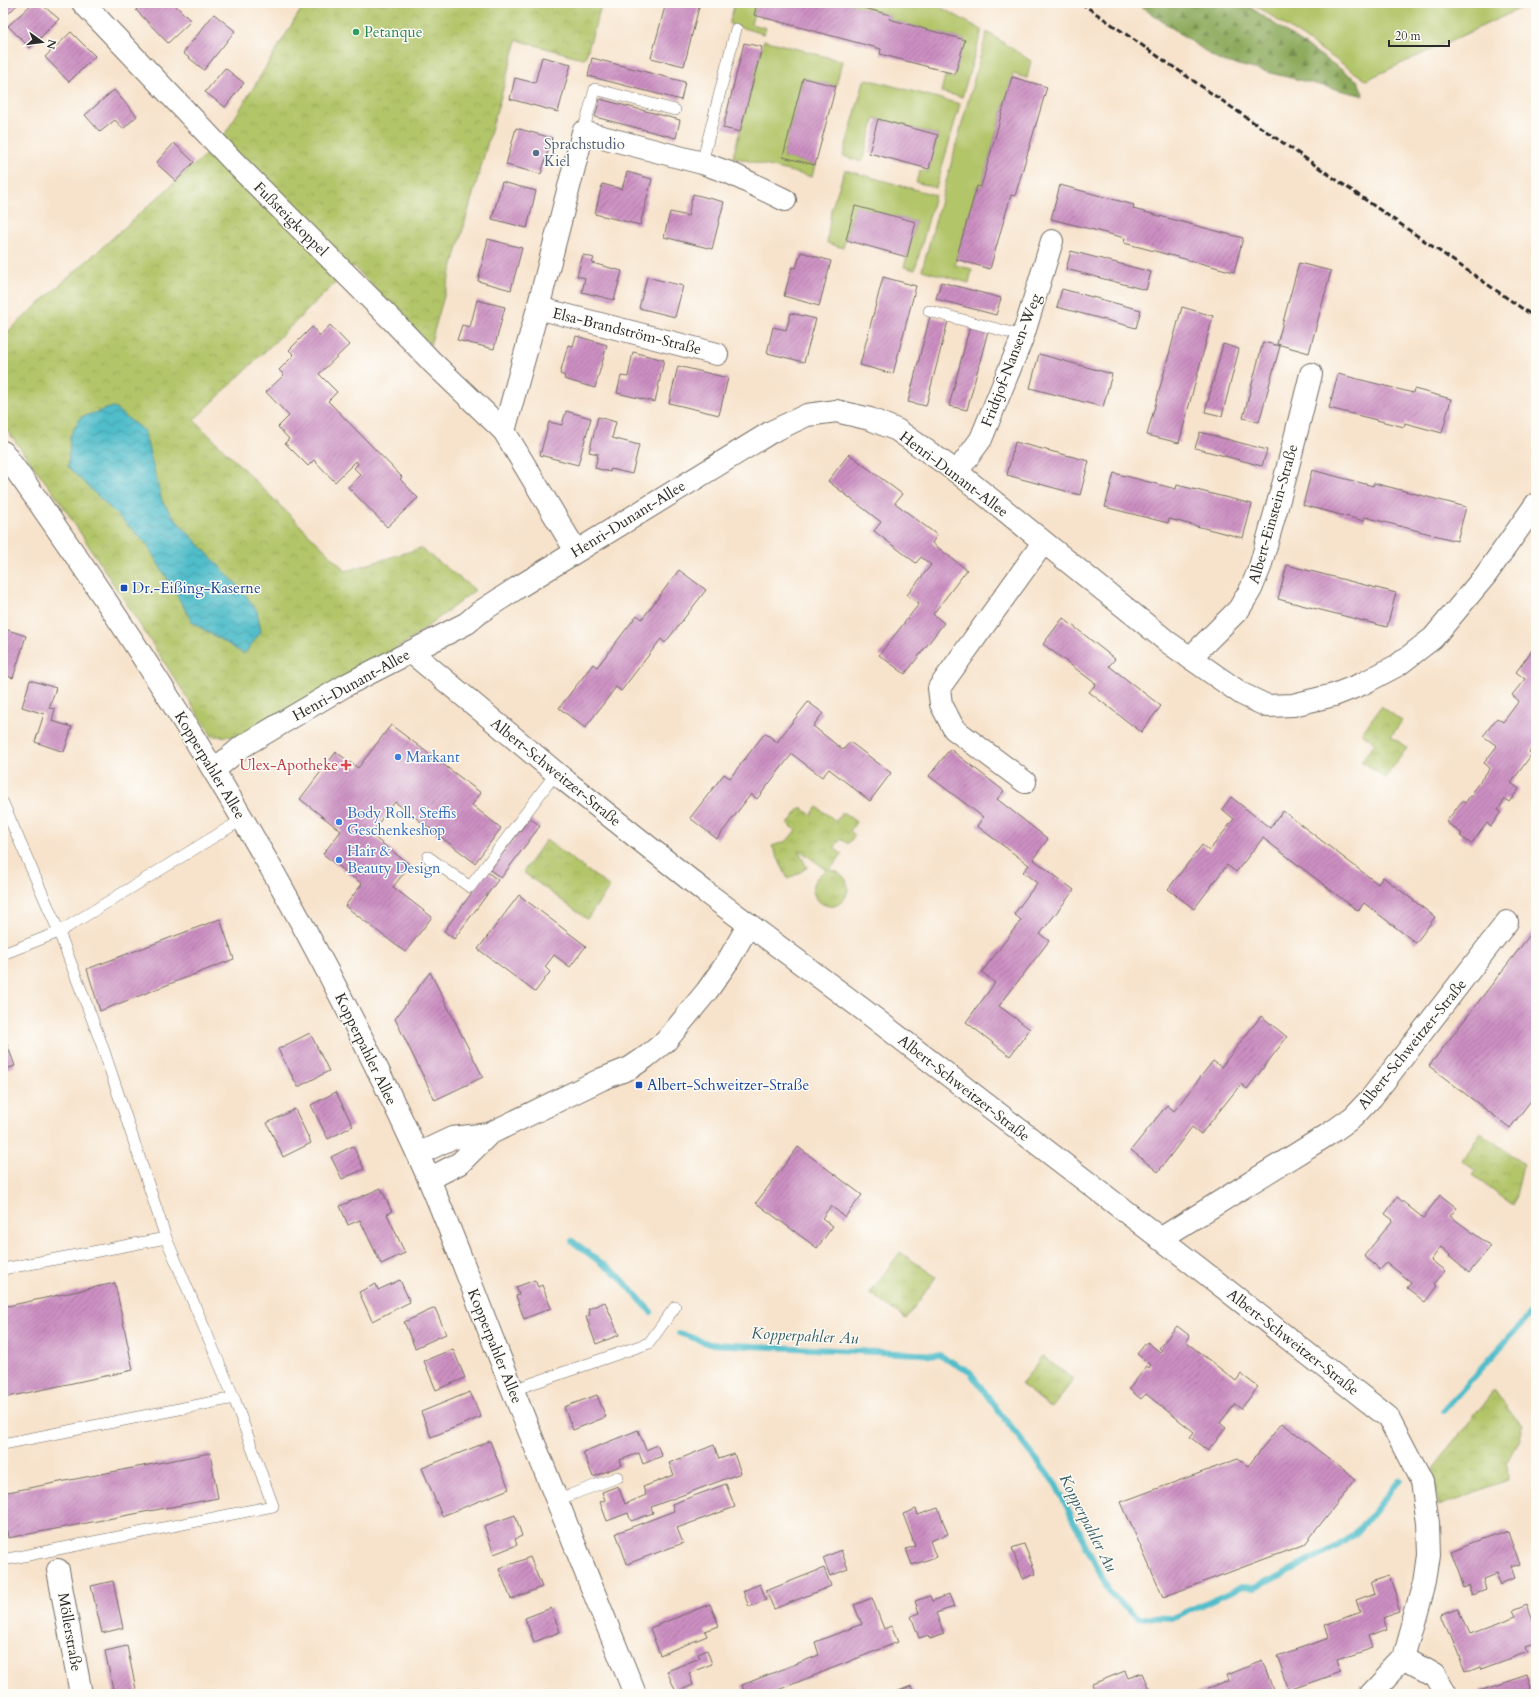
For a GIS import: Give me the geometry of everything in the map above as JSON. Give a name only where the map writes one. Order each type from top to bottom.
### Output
[{"type":"street","name":"Fußsteigkoppel","points":[[83,3],[235,163],[432,362],[504,431]]},
{"type":"street","name":"Elsa-Brandström-Straße","points":[[504,431],[538,308],[583,132]]},
{"type":"street","points":[[583,132],[702,163],[730,173],[785,200]]},
{"type":"street","name":"Fridtjof-Nansen-Weg","points":[[957,472],[981,439],[1023,336],[1052,241]]},
{"type":"street","name":"Elsa-Brandström-Straße","points":[[538,308],[717,354]]},
{"type":"street","name":"Albert-Einstein-Straße","points":[[1190,658],[1239,609],[1253,584],[1260,567],[1285,478],[1311,374]]},
{"type":"street","name":"Henri-Dunant-Allee","points":[[214,770],[249,742],[348,684],[467,623],[480,612],[576,551],[771,432],[807,415],[836,411],[870,419],[897,430],[957,472],[1043,543],[1169,643],[1242,694],[1267,706],[1293,705],[1334,695],[1362,684],[1398,665],[1433,638],[1485,576],[1536,504]]},
{"type":"street","points":[[504,431],[576,551]]},
{"type":"street","name":"Kopperpahler Allee","points":[[3,452],[49,516],[180,714],[243,819],[333,982],[429,1179],[635,1694]]},
{"type":"street","points":[[1025,782],[954,729],[941,704],[939,688],[1043,543]]},
{"type":"street","name":"Albert-Schweitzer-Straße","points":[[411,652],[556,773],[749,924],[864,1011],[1388,1417],[1422,1482],[1428,1523],[1429,1554],[1425,1583],[1404,1658]]},
{"type":"street","name":"Albert-Schweitzer-Straße","points":[[1160,1240],[1327,1136],[1353,1117],[1372,1097],[1508,922]]},
{"type":"street","points":[[429,1179],[460,1163],[489,1134],[602,1079],[630,1068],[646,1057],[666,1041],[707,991],[728,961],[749,924]]},
{"type":"street","points":[[418,1154],[452,1138],[489,1134]]},
{"type":"street","name":"Möllerstraße","points":[[58,1570],[81,1694]]},
{"type":"street","points":[[1370,1694],[1404,1658],[1434,1675],[1445,1694]]},
{"type":"lane","points":[[702,163],[736,29]]},
{"type":"lane","points":[[583,132],[594,89],[675,110]]},
{"type":"lane","points":[[929,312],[1023,336]]},
{"type":"lane","points":[[428,857],[470,887],[556,773]]},
{"type":"lane","points":[[3,803],[59,932],[102,1045],[166,1238],[234,1398],[273,1506],[3,1560]]},
{"type":"lane","points":[[3,954],[59,932],[243,819]]},
{"type":"lane","points":[[3,1269],[166,1238]]},
{"type":"lane","points":[[513,1390],[649,1343],[675,1307]]},
{"type":"lane","points":[[3,1444],[234,1398]]},
{"type":"lane","points":[[557,1500],[618,1477]]},
{"type":"green space","points":[[305,3],[602,3],[585,59],[517,40],[430,345],[353,266],[194,420],[346,571],[421,548],[475,590],[410,640],[243,737],[212,736],[61,503],[3,425],[3,336],[220,142]]},
{"type":"green space","points":[[735,3],[757,3],[751,24],[766,28],[764,34],[729,24]]},
{"type":"green space","points":[[845,3],[933,3],[982,30],[962,97],[941,92],[945,76],[954,78],[964,40],[889,19],[890,15]]},
{"type":"green space","points":[[1136,3],[1244,3],[1358,81],[1364,96],[1218,60]]},
{"type":"green space","points":[[1252,3],[1532,3],[1366,80]]},
{"type":"green space","points":[[987,32],[1031,61],[1027,78],[1013,74],[981,187],[977,186],[955,265],[972,269],[969,283],[922,270]]},
{"type":"green space","points":[[764,40],[842,61],[836,86],[803,78],[783,157],[815,165],[812,177],[733,157]]},
{"type":"green space","points":[[867,79],[960,104],[936,188],[916,182],[920,170],[928,172],[938,135],[875,118],[862,162],[843,156],[864,81]]},
{"type":"green space","points":[[845,170],[935,195],[915,270],[904,267],[916,222],[855,206],[843,248],[827,243],[831,210]]},
{"type":"green space","points":[[1381,706],[1402,721],[1391,736],[1407,748],[1385,778],[1361,761],[1375,743],[1362,733]]},
{"type":"green space","points":[[801,807],[811,815],[817,807],[836,821],[843,812],[856,822],[850,831],[855,835],[848,844],[841,839],[834,848],[842,854],[830,870],[839,873],[844,877],[848,890],[843,901],[838,905],[826,905],[818,901],[814,893],[813,884],[815,880],[819,875],[827,870],[798,849],[807,868],[788,879],[772,846],[787,841],[796,830],[788,824]]},
{"type":"green space","points":[[546,840],[610,887],[587,919],[523,872]]},
{"type":"green space","points":[[1481,1132],[1523,1164],[1514,1205],[1473,1175],[1476,1171],[1462,1161]]},
{"type":"green space","points":[[900,1252],[936,1277],[906,1319],[870,1293]]},
{"type":"green space","points":[[1042,1356],[1074,1379],[1052,1408],[1021,1385]]},
{"type":"green space","points":[[1494,1390],[1522,1426],[1519,1439],[1506,1464],[1507,1480],[1439,1506],[1433,1469]]},
{"type":"water","points":[[113,407],[144,431],[162,501],[174,518],[242,590],[257,611],[261,632],[244,654],[193,623],[146,543],[68,467],[70,436],[81,417]]},
{"type":"building","points":[[3,3],[19,3],[5,17],[3,16]]},
{"type":"building","points":[[33,3],[40,3],[59,19],[30,48],[8,26]]},
{"type":"building","points":[[144,3],[173,3],[191,21],[168,43],[136,10]]},
{"type":"building","points":[[666,3],[700,3],[684,66],[651,58]]},
{"type":"building","points":[[757,3],[846,3],[890,15],[889,19],[965,40],[955,74],[880,54],[881,49],[754,15]]},
{"type":"building","points":[[214,14],[235,31],[204,70],[183,53]]},
{"type":"building","points":[[71,32],[95,56],[69,82],[45,57]]},
{"type":"building","points":[[744,43],[762,47],[740,132],[723,128]]},
{"type":"building","points":[[542,57],[571,64],[558,112],[510,99],[515,78],[535,83]]},
{"type":"building","points":[[592,58],[685,82],[681,100],[588,76]]},
{"type":"building","points":[[225,68],[244,83],[225,107],[205,92]]},
{"type":"building","points":[[1012,77],[1047,87],[1015,196],[1011,195],[990,269],[956,259],[977,186],[981,187]]},
{"type":"building","points":[[803,78],[836,86],[815,165],[783,157]]},
{"type":"building","points":[[114,90],[137,116],[123,129],[115,120],[100,132],[85,115]]},
{"type":"building","points":[[600,99],[680,120],[676,138],[595,117]]},
{"type":"building","points":[[878,119],[938,135],[929,169],[869,153]]},
{"type":"building","points":[[516,128],[552,138],[541,174],[506,165]]},
{"type":"building","points":[[174,143],[194,162],[176,181],[156,163]]},
{"type":"building","points":[[627,172],[652,179],[640,225],[595,214],[602,184],[622,189]]},
{"type":"building","points":[[502,182],[536,191],[527,228],[492,219]]},
{"type":"building","points":[[1060,185],[1134,205],[1133,209],[1243,238],[1234,272],[1124,243],[1125,238],[1051,219]]},
{"type":"building","points":[[693,194],[724,202],[712,249],[664,237],[670,212],[688,216]]},
{"type":"building","points":[[855,206],[916,222],[907,257],[846,240]]},
{"type":"building","points":[[488,239],[522,248],[511,290],[478,281]]},
{"type":"building","points":[[1071,251],[1151,272],[1146,290],[1066,269]]},
{"type":"building","points":[[801,252],[831,261],[819,306],[784,296],[792,267],[796,268]]},
{"type":"building","points":[[583,255],[594,258],[592,263],[622,271],[614,300],[582,292],[585,278],[577,276]]},
{"type":"building","points":[[1299,263],[1331,271],[1309,353],[1277,344]]},
{"type":"building","points":[[647,277],[683,286],[675,317],[639,308]]},
{"type":"building","points":[[883,277],[916,286],[893,374],[860,365]]},
{"type":"building","points":[[941,282],[1001,298],[996,315],[936,299]]},
{"type":"building","points":[[1062,289],[1141,310],[1136,328],[1057,307]]},
{"type":"building","points":[[477,300],[505,307],[494,349],[457,340],[462,325],[470,327]]},
{"type":"building","points":[[1182,307],[1213,316],[1179,443],[1147,435]]},
{"type":"building","points":[[791,313],[816,319],[804,362],[767,353],[773,327],[786,330]]},
{"type":"building","points":[[930,316],[948,321],[926,406],[908,402]]},
{"type":"building","points":[[330,325],[349,345],[319,374],[337,392],[328,401],[402,477],[400,479],[418,498],[387,527],[348,487],[361,475],[354,468],[358,464],[356,461],[335,482],[314,460],[308,466],[285,443],[289,439],[278,427],[289,416],[266,392],[284,375],[279,370],[294,355],[289,350],[312,327],[320,336]]},
{"type":"building","points":[[970,326],[988,331],[967,410],[949,406]]},
{"type":"building","points":[[576,336],[607,345],[595,388],[564,379],[565,376],[560,374],[568,345],[573,346]]},
{"type":"building","points":[[1263,342],[1280,346],[1259,422],[1243,418]]},
{"type":"building","points":[[1223,344],[1239,349],[1222,416],[1205,412]]},
{"type":"building","points":[[633,352],[664,360],[655,402],[617,393],[621,376],[628,377]]},
{"type":"building","points":[[1039,354],[1112,374],[1103,407],[1030,388]]},
{"type":"building","points":[[678,366],[728,378],[719,415],[669,403]]},
{"type":"building","points":[[1338,374],[1413,393],[1414,389],[1451,399],[1442,433],[1405,423],[1404,427],[1329,408]]},
{"type":"building","points":[[566,411],[591,418],[578,465],[540,455],[549,422],[562,425]]},
{"type":"building","points":[[598,417],[616,422],[612,438],[639,445],[632,474],[611,469],[610,472],[595,468],[598,454],[589,452]]},
{"type":"building","points":[[1200,432],[1267,450],[1262,466],[1195,448]]},
{"type":"building","points":[[1015,442],[1089,461],[1080,495],[1007,475]]},
{"type":"building","points":[[849,454],[902,494],[895,503],[937,535],[932,543],[967,570],[933,614],[944,623],[905,674],[879,655],[919,604],[907,595],[931,565],[921,557],[916,563],[874,531],[881,522],[828,481]]},
{"type":"building","points":[[1312,470],[1373,486],[1374,483],[1466,507],[1457,541],[1365,517],[1364,521],[1303,505]]},
{"type":"building","points":[[1114,473],[1176,489],[1177,485],[1252,504],[1243,538],[1169,519],[1168,523],[1105,507]]},
{"type":"building","points":[[1287,565],[1396,593],[1387,627],[1278,599]]},
{"type":"building","points":[[679,570],[706,590],[665,643],[661,639],[621,691],[616,687],[585,728],[559,708],[593,664],[597,667],[637,615],[642,619]]},
{"type":"building","points":[[1063,618],[1115,659],[1109,666],[1161,706],[1141,732],[1089,692],[1096,684],[1043,644]]},
{"type":"building","points":[[5,629],[26,636],[13,678],[3,675],[3,634]]},
{"type":"building","points":[[1536,645],[1536,743],[1529,752],[1532,754],[1511,783],[1519,789],[1509,802],[1505,799],[1498,810],[1501,812],[1491,826],[1487,823],[1471,844],[1460,836],[1462,834],[1446,822],[1462,801],[1465,803],[1470,796],[1471,797],[1474,793],[1472,792],[1490,768],[1484,763],[1497,746],[1483,736],[1497,718],[1503,722],[1519,701],[1512,695],[1525,679],[1516,672]]},
{"type":"building","points":[[30,680],[56,688],[49,708],[55,709],[52,721],[72,727],[64,752],[35,742],[44,714],[22,707]]},
{"type":"building","points":[[808,702],[823,713],[813,726],[843,750],[850,742],[891,773],[870,801],[829,769],[822,777],[792,754],[757,799],[751,794],[717,839],[690,818],[724,774],[730,778],[765,733],[777,742]]},
{"type":"building","points":[[391,725],[481,793],[472,805],[501,828],[475,863],[395,802],[370,834],[410,865],[393,887],[432,917],[405,952],[345,906],[362,884],[323,854],[341,831],[300,799],[336,752],[358,768]]},
{"type":"building","points":[[950,749],[1004,791],[997,799],[1048,839],[1033,859],[1074,890],[1040,934],[1049,941],[999,1006],[1030,1029],[1010,1056],[966,1022],[995,983],[982,972],[1021,920],[1014,914],[1037,883],[1023,872],[1029,865],[977,826],[983,817],[929,776]]},
{"type":"building","points":[[1231,797],[1270,828],[1283,811],[1378,884],[1383,877],[1435,917],[1416,943],[1364,903],[1358,911],[1263,838],[1236,872],[1227,865],[1194,909],[1168,889],[1202,845],[1209,851],[1234,819],[1222,809]]},
{"type":"building","points":[[530,818],[540,826],[501,878],[490,870]]},
{"type":"building","points":[[487,872],[498,880],[454,939],[444,931]]},
{"type":"building","points":[[519,895],[586,946],[570,967],[554,955],[545,967],[550,972],[535,992],[478,949]]},
{"type":"building","points":[[220,919],[234,959],[100,1011],[87,969]]},
{"type":"building","points":[[1536,927],[1536,1073],[1532,1078],[1536,1082],[1536,1094],[1510,1128],[1429,1066]]},
{"type":"building","points":[[430,972],[483,1077],[435,1100],[395,1019]]},
{"type":"building","points":[[1261,1016],[1287,1037],[1247,1089],[1241,1084],[1201,1134],[1192,1127],[1158,1172],[1131,1150],[1167,1105],[1174,1111],[1213,1061],[1221,1067]]},
{"type":"building","points":[[3,1033],[15,1066],[3,1070]]},
{"type":"building","points":[[310,1033],[329,1071],[298,1087],[278,1049]]},
{"type":"building","points":[[336,1092],[353,1126],[328,1139],[311,1105]]},
{"type":"building","points":[[295,1109],[311,1143],[283,1157],[267,1123]]},
{"type":"building","points":[[353,1146],[364,1169],[342,1179],[331,1157]]},
{"type":"building","points":[[798,1147],[862,1195],[845,1217],[831,1206],[822,1218],[833,1226],[817,1248],[756,1203]]},
{"type":"building","points":[[381,1188],[392,1212],[387,1214],[405,1253],[381,1264],[360,1220],[348,1225],[340,1206]]},
{"type":"building","points":[[1440,1195],[1457,1208],[1450,1216],[1491,1246],[1469,1273],[1441,1247],[1431,1260],[1445,1271],[1434,1284],[1437,1286],[1425,1302],[1407,1288],[1411,1282],[1386,1262],[1380,1269],[1364,1256],[1393,1220],[1385,1214],[1397,1197],[1423,1218]]},
{"type":"building","points":[[400,1280],[410,1302],[372,1321],[359,1292],[376,1284],[378,1290]]},
{"type":"building","points":[[535,1280],[538,1287],[542,1285],[551,1308],[524,1319],[516,1296],[519,1295],[516,1287]]},
{"type":"building","points":[[115,1283],[133,1370],[3,1398],[3,1307]]},
{"type":"building","points":[[605,1302],[619,1335],[596,1344],[586,1317],[590,1315],[588,1309]]},
{"type":"building","points":[[435,1308],[446,1334],[415,1348],[404,1322]]},
{"type":"building","points":[[1177,1326],[1190,1336],[1186,1342],[1236,1381],[1241,1374],[1258,1387],[1241,1409],[1235,1404],[1220,1423],[1226,1428],[1208,1451],[1190,1437],[1194,1432],[1146,1394],[1141,1399],[1129,1389],[1147,1366],[1149,1368],[1151,1365],[1137,1354],[1147,1342],[1160,1352],[1162,1350],[1159,1348]]},
{"type":"building","points":[[453,1349],[465,1378],[436,1390],[424,1361]]},
{"type":"building","points":[[470,1392],[481,1417],[431,1437],[421,1412]]},
{"type":"building","points":[[597,1395],[606,1417],[573,1430],[564,1407]]},
{"type":"building","points":[[1282,1423],[1356,1479],[1305,1544],[1163,1597],[1121,1502],[1238,1459],[1248,1466]]},
{"type":"building","points":[[638,1430],[646,1450],[657,1445],[662,1456],[643,1464],[639,1453],[620,1460],[622,1465],[593,1477],[583,1452]]},
{"type":"building","points":[[490,1441],[509,1489],[442,1516],[422,1468]]},
{"type":"building","points":[[714,1445],[719,1459],[734,1454],[741,1473],[651,1507],[653,1513],[631,1521],[628,1513],[607,1521],[600,1502],[605,1500],[602,1492],[618,1486],[625,1504],[646,1495],[643,1487],[674,1475],[669,1463]]},
{"type":"building","points":[[210,1453],[218,1498],[8,1538],[3,1509],[3,1493]]},
{"type":"building","points":[[726,1484],[735,1507],[677,1528],[683,1543],[627,1564],[616,1533],[674,1511],[672,1504]]},
{"type":"building","points":[[938,1508],[948,1534],[930,1541],[936,1557],[912,1565],[906,1549],[915,1546],[903,1514],[916,1509],[918,1515]]},
{"type":"building","points":[[515,1515],[522,1536],[515,1539],[517,1545],[494,1554],[484,1526]]},
{"type":"building","points":[[1508,1530],[1520,1565],[1511,1568],[1515,1579],[1501,1585],[1496,1574],[1483,1579],[1486,1589],[1473,1594],[1469,1584],[1463,1586],[1450,1551]]},
{"type":"building","points":[[1024,1544],[1036,1574],[1023,1579],[1012,1548]]},
{"type":"building","points":[[841,1550],[848,1569],[830,1576],[823,1558]]},
{"type":"building","points":[[530,1557],[542,1587],[511,1599],[499,1569]]},
{"type":"building","points":[[824,1568],[831,1586],[774,1609],[766,1591]]},
{"type":"building","points":[[1389,1576],[1401,1611],[1383,1617],[1387,1629],[1369,1636],[1373,1648],[1337,1660],[1341,1672],[1289,1690],[1277,1656],[1329,1638],[1325,1625],[1360,1612],[1356,1600],[1375,1593],[1371,1582]]},
{"type":"building","points":[[113,1581],[123,1628],[102,1633],[91,1586]]},
{"type":"building","points":[[760,1584],[766,1600],[749,1607],[743,1591]]},
{"type":"building","points":[[949,1594],[954,1607],[936,1613],[944,1634],[930,1639],[928,1635],[919,1638],[911,1616],[919,1613],[915,1601],[930,1596],[932,1601]]},
{"type":"building","points":[[872,1598],[884,1629],[891,1626],[898,1642],[768,1694],[745,1694],[742,1685],[819,1655],[815,1642],[862,1624],[854,1605]]},
{"type":"building","points":[[710,1604],[719,1626],[705,1631],[707,1636],[660,1655],[650,1628]]},
{"type":"building","points":[[1527,1605],[1536,1629],[1536,1643],[1526,1647],[1528,1652],[1481,1669],[1480,1666],[1465,1672],[1442,1614],[1458,1608],[1469,1634],[1515,1617],[1512,1611]]},
{"type":"building","points":[[551,1608],[560,1632],[534,1642],[525,1618]]},
{"type":"building","points":[[127,1646],[137,1694],[114,1694],[105,1651]]},
{"type":"building","points":[[707,1650],[712,1664],[689,1673],[693,1685],[676,1692],[667,1671],[700,1658],[698,1654]]},
{"type":"building","points":[[1262,1661],[1275,1694],[1195,1694],[1228,1681],[1226,1675]]},
{"type":"building","points":[[1125,1671],[1128,1678],[1142,1673],[1149,1689],[1135,1694],[1096,1694],[1092,1684]]},
{"type":"building","points":[[1527,1675],[1533,1694],[1481,1694],[1479,1691]]},
{"type":"building","points":[[911,1686],[914,1694],[891,1694]]},
{"type":"waterway","name":"Kopperpahler Au","points":[[572,1241],[619,1276],[651,1312]]},
{"type":"waterway","name":"Kopperpahler Au","points":[[1444,1411],[1536,1307]]},
{"type":"waterway","name":"Kopperpahler Au","points":[[679,1333],[710,1344],[939,1355],[970,1372],[1056,1485],[1109,1592],[1137,1617],[1172,1618],[1241,1587],[1255,1588],[1340,1545],[1359,1531],[1399,1480]]},
{"type":"railway","points":[[1081,3],[1536,318]]},
{"type":"place","name":"Petanque","points":[[356,32]]},
{"type":"place","name":"Sprachstudio Kiel","points":[[536,153]]},
{"type":"place","name":"Dr.-Eißing-Kaserne","points":[[124,588]]},
{"type":"place","name":"Markant","points":[[398,757]]},
{"type":"place","name":"Ulex-Apotheke","points":[[346,765]]},
{"type":"place","name":"Body Roll, Steffis Geschenkeshop","points":[[339,822]]},
{"type":"place","name":"Hair & Beauty Design","points":[[339,860]]},
{"type":"place","name":"Albert-Schweitzer-Straße","points":[[639,1085]]}]
